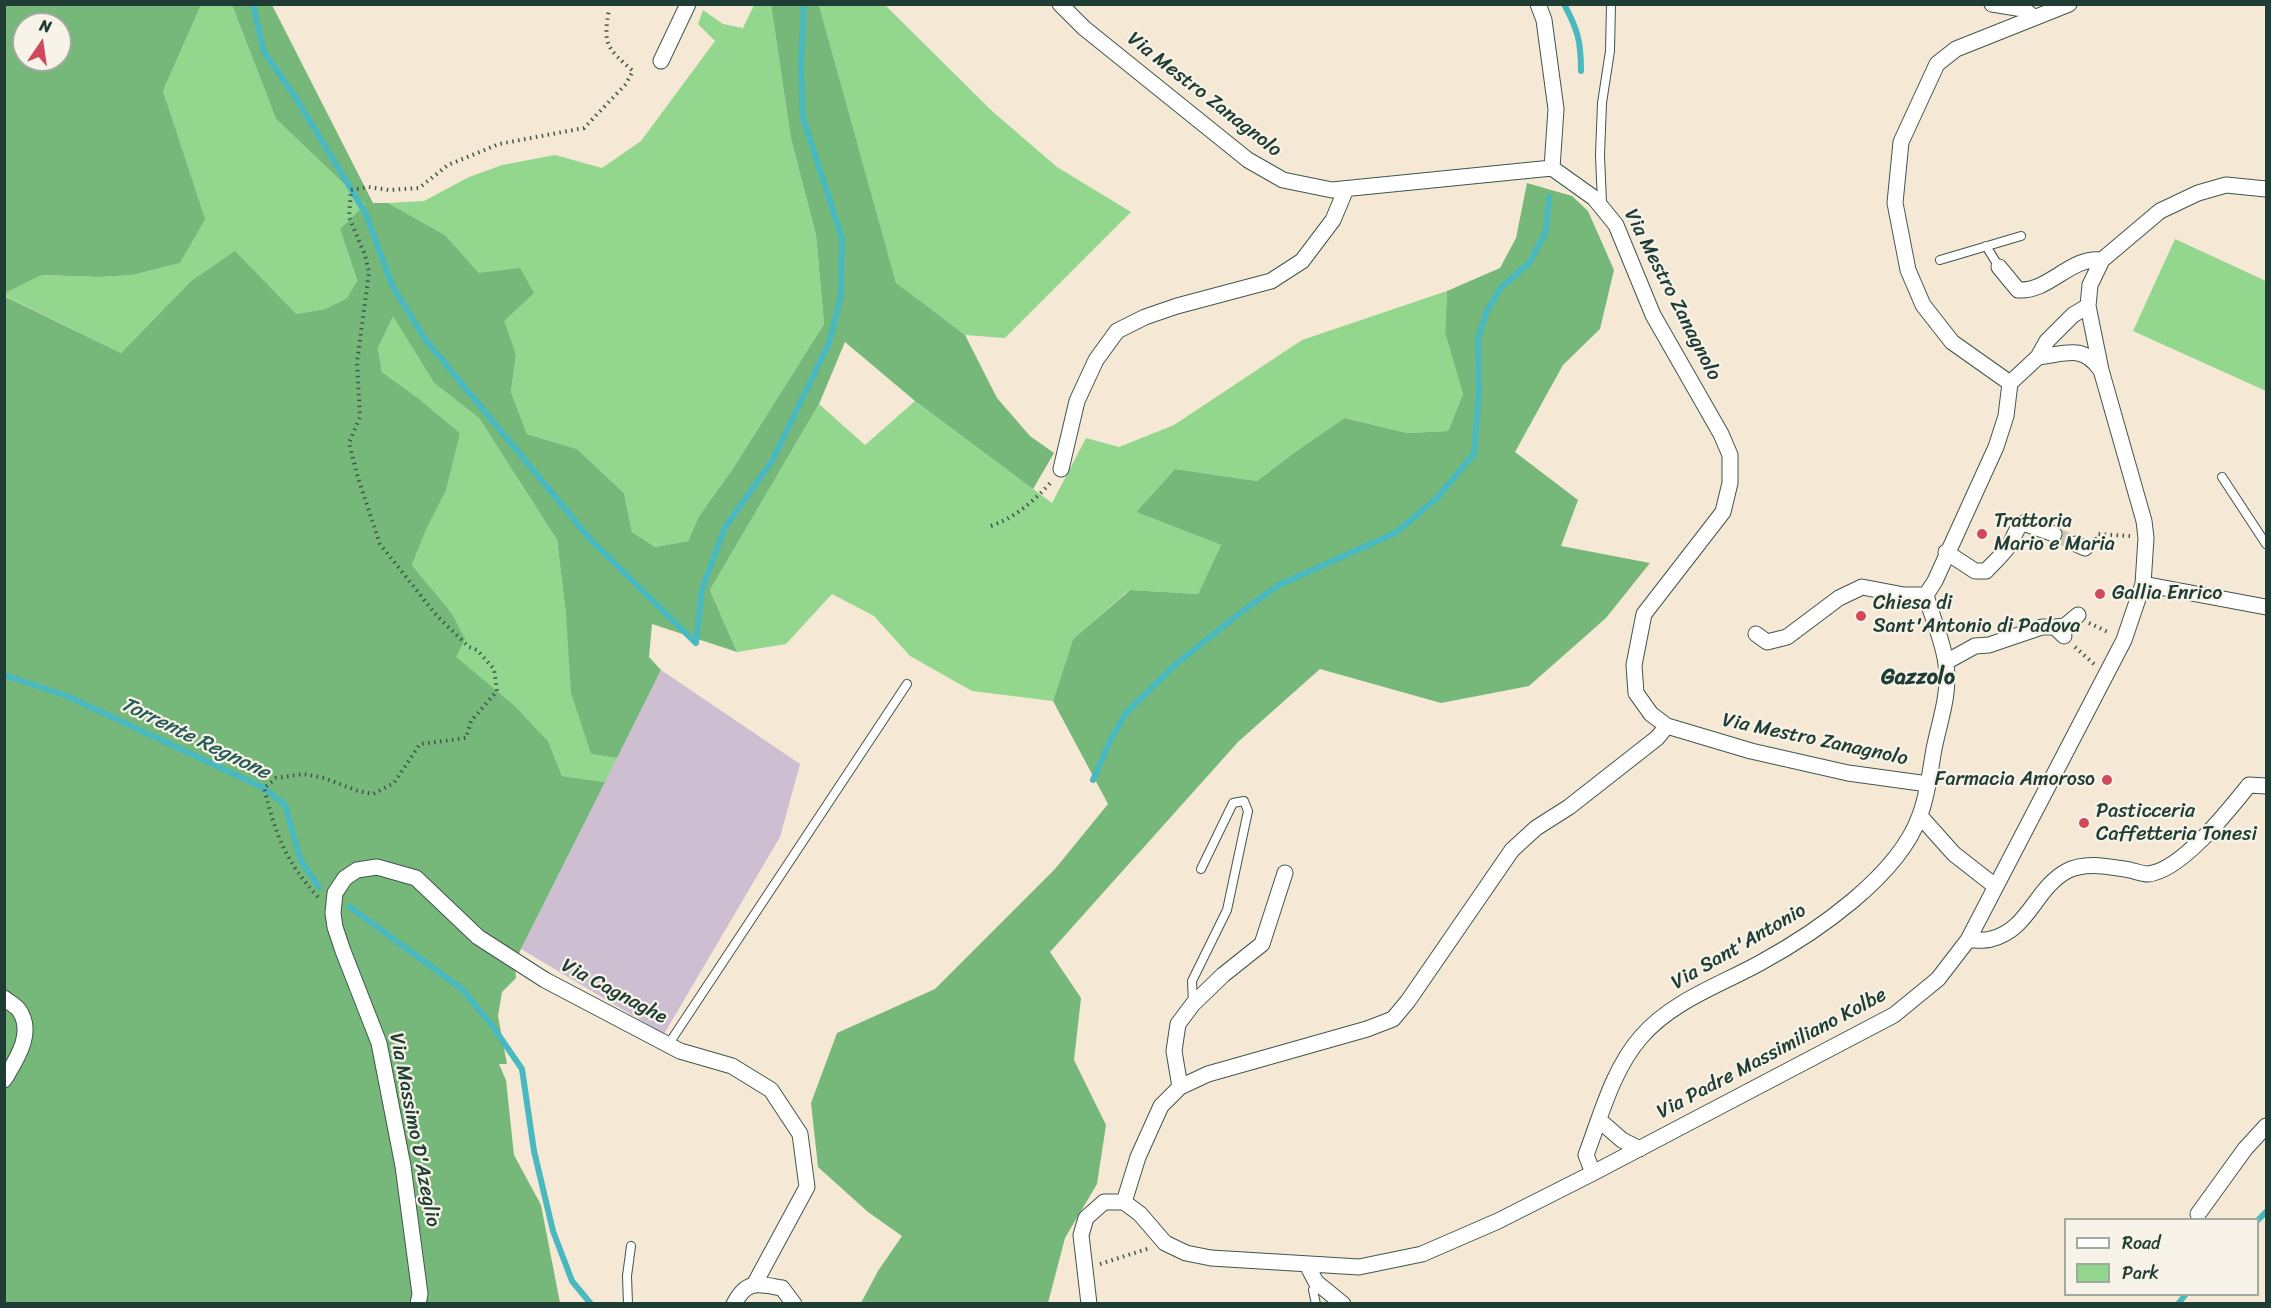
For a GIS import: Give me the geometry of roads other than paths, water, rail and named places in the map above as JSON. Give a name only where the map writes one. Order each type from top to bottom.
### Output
[{"type":"street","points":[[661,61],[688,4]]},
{"type":"street","points":[[1538,4],[1544,20],[1556,109],[1552,168]]},
{"type":"street","points":[[1992,4],[2023,9],[2034,17]]},
{"type":"street","points":[[2010,383],[1952,342],[1923,305],[1908,270],[1895,203],[1901,142],[1937,64],[1956,49],[2070,4]]},
{"type":"street","name":"Via Mestro Zanagnolo","points":[[1062,5],[1084,28],[1248,160],[1283,180],[1332,190],[1552,168],[1594,198],[1616,225],[1653,315],[1721,434],[1730,455],[1730,483],[1723,512],[1644,614],[1634,665],[1636,693],[1651,714],[1666,726],[1751,752],[1848,773],[1928,784]]},
{"type":"street","points":[[1756,634],[1767,642],[1787,637],[1839,598],[1862,587],[1904,595],[1926,595],[1996,447],[2006,416],[2010,383],[2038,357],[2047,341],[2073,315],[2088,306],[2090,285],[2102,260],[2142,223],[2176,202],[2226,185],[2266,189]]},
{"type":"street","points":[[1061,469],[1077,400],[1096,360],[1117,331],[1145,317],[1177,306],[1271,281],[1302,261],[1333,220],[1346,189]]},
{"type":"street","points":[[1999,267],[2018,290],[2031,291],[2089,258],[2102,260]]},
{"type":"street","name":"Via Padre Massimiliano Kolbe","points":[[1640,1149],[1894,1015],[1938,979],[1968,940],[2124,640],[2143,584],[2146,538],[2144,521],[2101,370],[2088,306]]},
{"type":"street","points":[[2038,357],[2082,352],[2092,358],[2101,370]]},
{"type":"street","points":[[1946,552],[1975,571],[1986,571],[2011,544],[2017,528],[2024,523],[2054,534]]},
{"type":"street","points":[[2143,584],[2266,607]]},
{"type":"street","name":"Via Sant'Antonio","points":[[1593,1173],[1586,1155],[1618,1072],[1641,1036],[1672,1010],[1797,942],[1870,886],[1901,852],[1920,816],[1934,748],[1946,706],[1948,683],[1946,662],[1926,595]]},
{"type":"street","points":[[1946,662],[1975,646],[1989,645],[2042,627],[2059,631],[2078,615]]},
{"type":"street","points":[[1124,1202],[1138,1157],[1161,1106],[1180,1087],[1208,1074],[1366,1029],[1393,1019],[1408,1001],[1512,850],[1536,828],[1569,807],[1657,738],[1666,726]]},
{"type":"street","points":[[1968,940],[1990,939],[2013,930],[2032,909],[2051,881],[2069,870],[2101,865],[2148,874],[2168,867],[2209,834],[2248,785],[2266,786]]},
{"type":"street","points":[[1920,816],[1954,854],[1995,886]]},
{"type":"street","name":"Via Cagnaghe","points":[[350,967],[335,927],[335,893],[345,878],[357,870],[377,867],[416,878],[478,937],[545,980],[680,1051],[732,1066],[771,1090],[800,1134],[807,1187],[754,1283]]},
{"type":"street","points":[[1180,1087],[1174,1051],[1179,1024],[1193,1004],[1223,975],[1262,944],[1285,873]]},
{"type":"street","name":"Via Massimo D'Azeglio","points":[[350,967],[381,1054],[403,1166],[420,1294],[418,1304]]},
{"type":"street","points":[[4,998],[19,1010],[26,1028],[20,1052],[4,1080]]},
{"type":"street","points":[[1599,1120],[1622,1140],[1640,1149]]},
{"type":"street","points":[[2198,1214],[2245,1149],[2266,1126]]},
{"type":"street","points":[[1089,1304],[1083,1269],[1081,1235],[1086,1218],[1104,1202],[1124,1202],[1140,1214],[1165,1243],[1186,1253],[1211,1258],[1307,1266],[1359,1267],[1422,1254],[1498,1221],[1640,1149]]},
{"type":"street","points":[[1307,1266],[1316,1282],[1343,1304]]},
{"type":"street","points":[[734,1304],[740,1292],[754,1283],[782,1288],[794,1304]]},
{"type":"lane","points":[[1602,207],[1600,155],[1602,103],[1610,51],[1611,4]]},
{"type":"lane","points":[[1940,260],[2021,236]]},
{"type":"lane","points":[[1986,246],[1999,267]]},
{"type":"lane","points":[[2222,477],[2266,544]]},
{"type":"lane","points":[[668,1045],[907,684]]},
{"type":"lane","points":[[1193,1004],[1192,981],[1227,910],[1248,811],[1244,801],[1233,803],[1201,869]]},
{"type":"lane","points":[[628,1304],[627,1276],[631,1246]]},
{"type":"lane","points":[[1316,1282],[1313,1290],[1316,1304]]},
{"type":"waterway","points":[[253,4],[264,52],[296,98],[366,214],[392,285],[425,339],[590,539],[696,643]]},
{"type":"waterway","points":[[696,643],[702,589],[725,527],[772,461],[829,343],[841,296],[842,238],[803,118],[801,67],[804,4]]},
{"type":"waterway","points":[[1564,4],[1578,36],[1581,71]]},
{"type":"waterway","points":[[1093,780],[1111,739],[1126,713],[1176,664],[1279,585],[1395,533],[1436,499],[1474,454],[1479,391],[1478,339],[1486,313],[1500,289],[1530,262],[1546,231],[1549,197]]},
{"type":"waterway","name":"Torrente Regnone","points":[[4,675],[67,696],[264,788],[285,805],[301,861],[319,887]]},
{"type":"waterway","name":"Torrente Regnone","points":[[350,907],[462,989],[491,1024],[522,1069],[534,1151],[553,1231],[572,1281],[591,1304]]},
{"type":"waterway","points":[[2259,1219],[2266,1212]]},
{"type":"waterway","points":[[2178,1304],[2184,1296]]},
{"type":"tunnel","points":[[2054,534],[2076,544]]},
{"type":"place","name":"Trattoria Mario e Maria","points":[[1982,534]]},
{"type":"place","name":"Gallia Enrico","points":[[2100,594]]},
{"type":"place","name":"Chiesa di Sant'Antonio di Padova","points":[[1861,616]]},
{"type":"place","name":"Farmacia Amoroso","points":[[2107,780]]},
{"type":"place","name":"Pasticceria Caffetteria Tonesi","points":[[2084,823]]},
{"type":"district","name":"Gazzolo","points":[[1918,678]]}]
